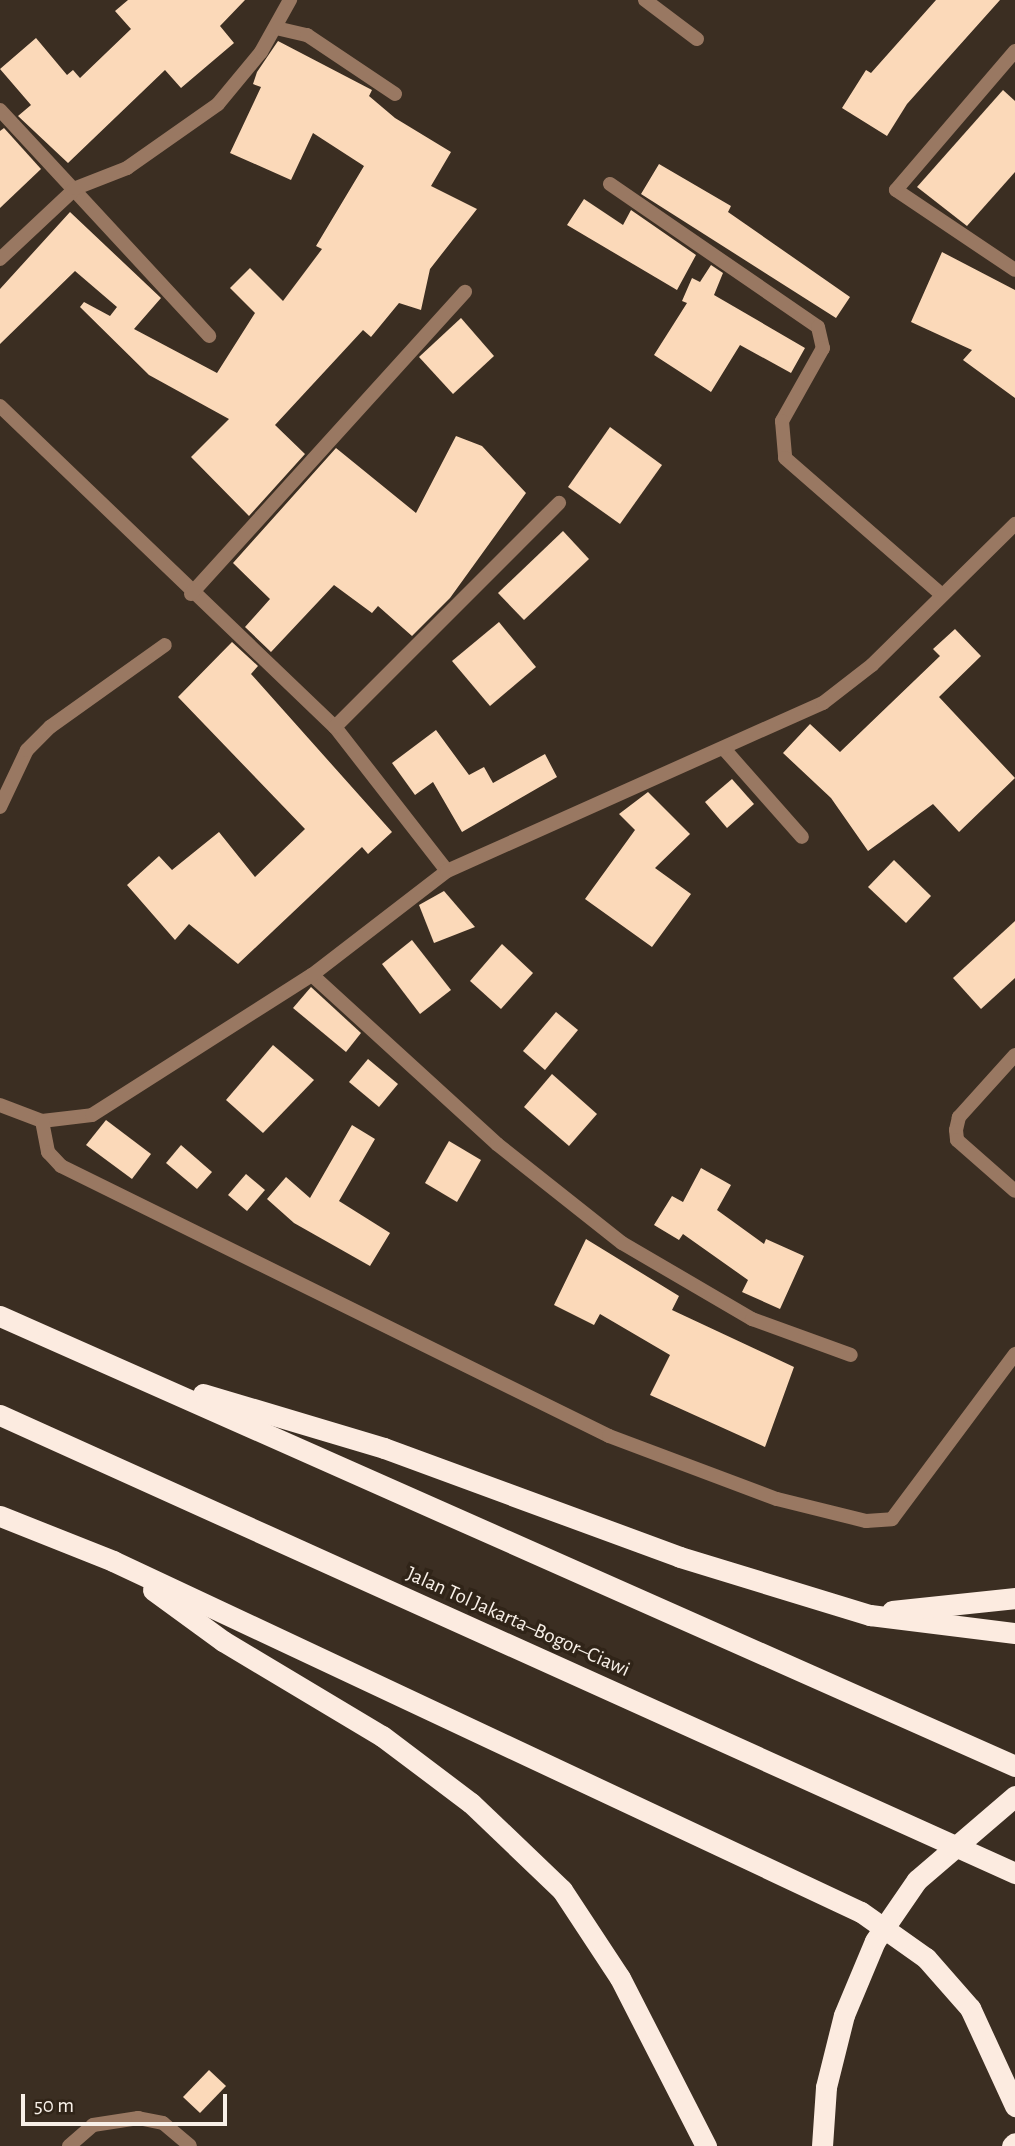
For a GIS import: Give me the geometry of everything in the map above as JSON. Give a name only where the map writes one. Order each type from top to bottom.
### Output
[{"type":"highway","points":[[0,1316],[1015,1766]]},
{"type":"highway","points":[[117,1368],[384,1448],[680,1557],[870,1615],[1015,1633]]},
{"type":"highway","name":"Jalan Tol Jakarta–Bogor–Ciawi","points":[[0,1415],[1015,1873]]},
{"type":"highway","points":[[0,1516],[113,1561],[862,1912],[926,1958],[970,2008],[1014,2106]]},
{"type":"highway","points":[[113,1561],[223,1641],[382,1736],[471,1804],[562,1890],[620,1978],[706,2146]]},
{"type":"highway","points":[[870,1615],[1015,1598]]},
{"type":"highway","points":[[822,2146],[826,2087],[844,2015],[875,1941],[917,1880],[1015,1796]]},
{"type":"street","points":[[0,259],[76,188],[127,168],[218,104],[276,28],[290,0]]},
{"type":"street","points":[[645,0],[697,39]]},
{"type":"street","points":[[276,28],[307,35],[395,94]]},
{"type":"street","points":[[1015,51],[896,190],[1015,270]]},
{"type":"street","points":[[0,110],[76,188],[209,336]]},
{"type":"street","points":[[610,184],[818,327],[823,348],[782,421],[785,458],[942,595]]},
{"type":"street","points":[[191,594],[465,292]]},
{"type":"street","points":[[0,406],[191,594],[335,727],[447,872]]},
{"type":"street","points":[[335,727],[559,503]]},
{"type":"street","points":[[0,1105],[43,1121],[79,1119],[109,1106],[312,975],[447,872],[792,720],[851,684],[1014,525]]},
{"type":"street","points":[[0,807],[27,750],[50,727],[165,645]]},
{"type":"street","points":[[725,750],[802,837]]},
{"type":"street","points":[[312,975],[497,1144],[622,1243],[752,1319],[851,1355]]},
{"type":"street","points":[[1015,1055],[959,1117],[956,1130],[957,1140],[1015,1191]]},
{"type":"street","points":[[43,1121],[48,1152],[61,1166],[608,1436],[668,1464],[866,1521],[892,1518],[1015,1354]]},
{"type":"street","points":[[69,2146],[93,2125],[138,2118],[163,2123],[190,2146]]},
{"type":"building","points":[[128,0],[245,0],[220,26],[234,43],[181,88],[165,70],[68,163],[18,116],[31,105],[0,69],[36,38],[67,75],[73,70],[80,78],[131,29],[115,11]]},
{"type":"building","points":[[936,0],[1000,0],[907,104],[887,136],[842,108],[866,70],[871,73]]},
{"type":"building","points":[[278,41],[372,90],[369,96],[395,118],[451,152],[431,186],[477,209],[430,269],[421,310],[399,303],[371,337],[363,330],[275,425],[305,454],[249,516],[191,457],[229,419],[149,375],[80,307],[84,302],[110,316],[117,307],[75,271],[0,344],[0,289],[70,212],[161,298],[134,329],[217,373],[255,313],[230,288],[250,268],[283,301],[322,249],[316,246],[364,166],[313,133],[291,180],[230,153],[261,87],[253,84],[257,72]]},
{"type":"building","points":[[1003,90],[1015,101],[1015,172],[967,226],[917,187]]},
{"type":"building","points":[[4,128],[41,169],[0,208],[0,131]]},
{"type":"building","points":[[659,164],[731,206],[728,212],[850,297],[836,318],[641,194]]},
{"type":"building","points":[[584,199],[623,225],[631,210],[696,255],[677,290],[567,225]]},
{"type":"building","points":[[942,252],[1015,290],[1015,398],[963,360],[972,350],[911,322]]},
{"type":"building","points":[[711,265],[723,273],[714,295],[805,348],[791,373],[740,345],[711,392],[654,355],[687,303],[682,301],[692,278],[700,282]]},
{"type":"building","points":[[461,318],[494,356],[453,394],[419,357]]},
{"type":"building","points":[[610,427],[662,465],[620,524],[568,487]]},
{"type":"building","points":[[456,436],[482,446],[526,493],[450,598],[412,636],[378,606],[372,613],[334,585],[271,652],[245,627],[270,599],[233,563],[336,448],[416,513]]},
{"type":"building","points":[[563,531],[589,559],[524,620],[498,593]]},
{"type":"building","points":[[499,622],[536,667],[490,706],[452,661]]},
{"type":"building","points":[[955,629],[981,656],[939,697],[1015,778],[959,832],[933,804],[868,851],[831,798],[783,753],[810,724],[840,752],[940,656],[933,649]]},
{"type":"building","points":[[232,642],[258,666],[251,674],[392,832],[368,854],[362,847],[238,964],[189,924],[175,940],[127,885],[159,856],[172,870],[219,832],[255,877],[305,829],[178,697]]},
{"type":"building","points":[[436,730],[469,775],[484,767],[493,783],[545,754],[557,777],[462,832],[433,782],[415,795],[392,763]]},
{"type":"building","points":[[732,779],[754,804],[727,828],[705,802]]},
{"type":"building","points":[[648,792],[690,834],[655,868],[691,894],[652,947],[585,899],[635,830],[619,814]]},
{"type":"building","points":[[894,860],[931,896],[906,923],[868,887]]},
{"type":"building","points":[[444,891],[475,927],[434,943],[419,905]]},
{"type":"building","points":[[1015,921],[1015,978],[981,1009],[953,978]]},
{"type":"building","points":[[412,940],[451,990],[420,1014],[382,964]]},
{"type":"building","points":[[502,944],[533,973],[501,1009],[470,981]]},
{"type":"building","points":[[311,987],[361,1033],[346,1052],[293,1008]]},
{"type":"building","points":[[556,1012],[578,1030],[545,1070],[523,1051]]},
{"type":"building","points":[[273,1045],[314,1080],[263,1133],[226,1100]]},
{"type":"building","points":[[368,1059],[398,1084],[379,1107],[349,1082]]},
{"type":"building","points":[[552,1074],[597,1114],[569,1146],[524,1107]]},
{"type":"building","points":[[106,1120],[151,1154],[132,1179],[86,1145]]},
{"type":"building","points":[[352,1125],[375,1139],[339,1201],[390,1233],[370,1266],[294,1223],[267,1199],[286,1177],[310,1198]]},
{"type":"building","points":[[449,1141],[481,1160],[457,1202],[425,1183]]},
{"type":"building","points":[[181,1145],[212,1172],[197,1189],[166,1163]]},
{"type":"building","points":[[701,1168],[731,1185],[717,1210],[764,1244],[766,1239],[804,1256],[780,1309],[742,1292],[748,1280],[683,1234],[679,1240],[654,1225],[672,1196],[683,1202]]},
{"type":"building","points":[[246,1174],[265,1190],[247,1211],[228,1195]]},
{"type":"building","points":[[586,1239],[679,1296],[672,1310],[794,1367],[765,1447],[650,1395],[670,1355],[600,1314],[594,1325],[554,1305]]},
{"type":"building","points":[[209,2070],[226,2086],[200,2113],[183,2097]]}]
